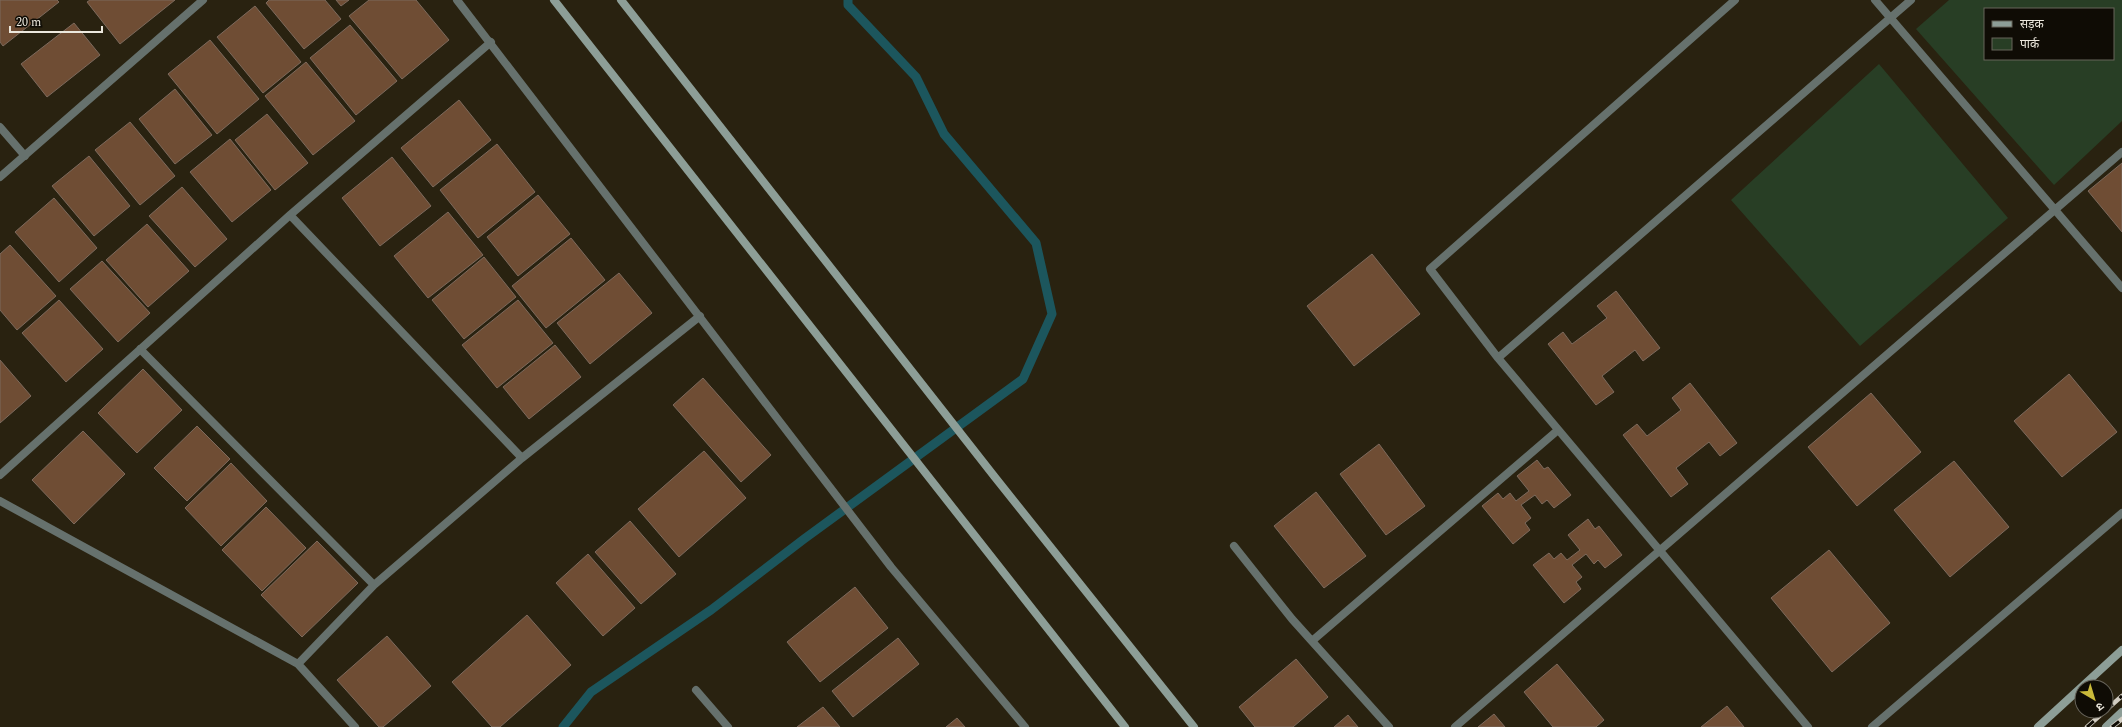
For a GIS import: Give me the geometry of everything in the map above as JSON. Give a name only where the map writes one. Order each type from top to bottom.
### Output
[{"type":"street","points":[[0,177],[203,0]]},
{"type":"street","points":[[457,0],[491,42],[891,567],[1026,727]]},
{"type":"street","points":[[554,0],[1125,727]]},
{"type":"street","points":[[621,0],[994,476],[1194,727]]},
{"type":"street","points":[[1735,0],[1430,269],[1498,358],[1808,727]]},
{"type":"street","points":[[1875,0],[2122,288]]},
{"type":"street","points":[[1498,358],[1911,0]]},
{"type":"street","points":[[0,475],[290,215],[491,42]]},
{"type":"street","points":[[0,127],[25,156]]},
{"type":"street","points":[[1455,727],[2122,152]]},
{"type":"street","points":[[290,215],[522,458]]},
{"type":"street","points":[[298,664],[374,585],[522,458],[700,316]]},
{"type":"street","points":[[140,349],[374,585]]},
{"type":"street","points":[[1312,641],[1558,430]]},
{"type":"street","points":[[0,501],[298,664],[355,727]]},
{"type":"street","points":[[1872,727],[2122,513]]},
{"type":"street","points":[[1234,546],[1312,641],[1389,727]]},
{"type":"street","points":[[2038,727],[2122,650]]},
{"type":"street","points":[[696,690],[728,727]]},
{"type":"street","points":[[2106,727],[2122,712]]},
{"type":"green space","points":[[1949,0],[2122,0],[2122,121],[2054,185],[1916,29]]},
{"type":"green space","points":[[1879,64],[2008,218],[1860,346],[1731,200]]},
{"type":"building","points":[[0,0],[57,0],[59,2],[3,46],[0,42]]},
{"type":"building","points":[[90,0],[175,0],[120,44],[87,2]]},
{"type":"building","points":[[269,0],[325,0],[341,19],[304,49],[266,3]]},
{"type":"building","points":[[336,0],[349,0],[341,6]]},
{"type":"building","points":[[369,0],[416,0],[449,40],[402,79],[349,16]]},
{"type":"building","points":[[255,6],[301,62],[263,93],[217,37]]},
{"type":"building","points":[[74,23],[100,55],[47,97],[21,64]]},
{"type":"building","points":[[350,25],[397,81],[356,115],[310,58]]},
{"type":"building","points":[[210,40],[259,99],[217,134],[168,74]]},
{"type":"building","points":[[306,62],[355,121],[313,155],[265,96]]},
{"type":"building","points":[[175,89],[212,135],[175,164],[139,119]]},
{"type":"building","points":[[459,100],[491,140],[433,187],[401,148]]},
{"type":"building","points":[[267,114],[308,163],[275,190],[235,140]]},
{"type":"building","points":[[130,122],[175,176],[140,205],[95,150]]},
{"type":"building","points":[[230,139],[271,190],[232,222],[190,172]]},
{"type":"building","points":[[497,144],[535,192],[478,238],[440,190]]},
{"type":"building","points":[[89,156],[130,206],[94,236],[52,186]]},
{"type":"building","points":[[392,157],[431,206],[380,246],[342,198]]},
{"type":"building","points":[[2122,163],[2122,232],[2088,191]]},
{"type":"building","points":[[182,187],[227,239],[195,267],[149,216]]},
{"type":"building","points":[[538,195],[570,234],[518,276],[487,237]]},
{"type":"building","points":[[54,198],[97,248],[59,282],[15,232]]},
{"type":"building","points":[[448,212],[483,255],[428,298],[394,256]]},
{"type":"building","points":[[147,224],[189,271],[148,307],[106,260]]},
{"type":"building","points":[[571,238],[605,280],[546,328],[512,286]]},
{"type":"building","points":[[10,245],[56,296],[17,330],[0,310],[0,254]]},
{"type":"building","points":[[1372,254],[1420,314],[1354,366],[1307,306]]},
{"type":"building","points":[[484,257],[516,297],[464,339],[432,300]]},
{"type":"building","points":[[102,261],[150,313],[118,342],[70,289]]},
{"type":"building","points":[[619,273],[652,313],[590,364],[557,323]]},
{"type":"building","points":[[1616,291],[1660,348],[1643,361],[1635,350],[1602,376],[1614,392],[1596,405],[1548,344],[1563,332],[1572,344],[1607,318],[1597,306]]},
{"type":"building","points":[[59,300],[103,349],[66,382],[22,333]]},
{"type":"building","points":[[518,300],[553,343],[497,388],[462,345]]},
{"type":"building","points":[[555,345],[581,377],[529,419],[503,387]]},
{"type":"building","points":[[0,360],[31,396],[0,423]]},
{"type":"building","points":[[143,369],[182,410],[137,453],[98,413]]},
{"type":"building","points":[[2069,374],[2117,432],[2062,477],[2014,421]]},
{"type":"building","points":[[703,378],[771,455],[741,482],[673,405]]},
{"type":"building","points":[[1690,383],[1737,443],[1720,456],[1709,442],[1676,468],[1688,484],[1671,497],[1623,435],[1637,424],[1647,436],[1681,410],[1672,398]]},
{"type":"building","points":[[1871,393],[1921,452],[1857,506],[1808,447]]},
{"type":"building","points":[[197,426],[230,459],[187,501],[154,468]]},
{"type":"building","points":[[83,431],[125,474],[74,524],[32,480]]},
{"type":"building","points":[[1379,444],[1425,506],[1386,535],[1340,474]]},
{"type":"building","points":[[704,451],[746,498],[679,557],[638,509]]},
{"type":"building","points":[[1537,460],[1544,469],[1548,467],[1571,495],[1554,508],[1547,500],[1542,504],[1535,495],[1521,505],[1531,518],[1525,523],[1530,530],[1513,544],[1482,506],[1498,493],[1503,499],[1510,493],[1516,501],[1529,491],[1517,476]]},
{"type":"building","points":[[1954,461],[2009,527],[1950,577],[1894,510]]},
{"type":"building","points":[[231,463],[267,501],[221,546],[185,508]]},
{"type":"building","points":[[1316,492],[1366,556],[1324,588],[1274,526]]},
{"type":"building","points":[[266,507],[306,548],[262,591],[222,550]]},
{"type":"building","points":[[1588,519],[1595,529],[1599,526],[1622,555],[1605,568],[1598,560],[1594,564],[1586,554],[1572,565],[1582,577],[1576,582],[1581,589],[1564,603],[1533,565],[1549,553],[1554,559],[1561,553],[1567,560],[1580,550],[1568,535]]},
{"type":"building","points":[[630,521],[676,574],[641,604],[595,552]]},
{"type":"building","points":[[317,541],[358,583],[302,637],[261,595]]},
{"type":"building","points":[[1829,550],[1890,623],[1832,672],[1771,598]]},
{"type":"building","points":[[588,554],[635,608],[603,636],[556,583]]},
{"type":"building","points":[[855,587],[888,628],[820,682],[787,642]]},
{"type":"building","points":[[527,615],[571,665],[500,727],[492,727],[452,682]]},
{"type":"building","points":[[387,636],[431,686],[383,727],[379,727],[337,680]]},
{"type":"building","points":[[898,638],[919,664],[853,717],[832,691]]},
{"type":"building","points":[[1296,659],[1328,697],[1293,727],[1255,727],[1239,707]]},
{"type":"building","points":[[1557,664],[1604,720],[1596,727],[1553,727],[1524,692]]},
{"type":"building","points":[[1727,706],[1744,727],[1701,727]]},
{"type":"building","points":[[823,707],[840,727],[797,727]]},
{"type":"building","points":[[1494,714],[1505,727],[1478,727]]},
{"type":"building","points":[[1348,715],[1358,727],[1334,727]]},
{"type":"building","points":[[957,718],[965,727],[946,727]]},
{"type":"waterway","points":[[563,727],[591,692],[711,610],[804,539],[1023,379],[1052,314],[1036,243],[944,134],[916,77],[848,5],[848,0]]},
{"type":"railway","points":[[2114,703],[2122,696]]},
{"type":"railway","points":[[2087,727],[2096,719]]},
{"type":"railway","points":[[2112,727],[2122,719]]}]
